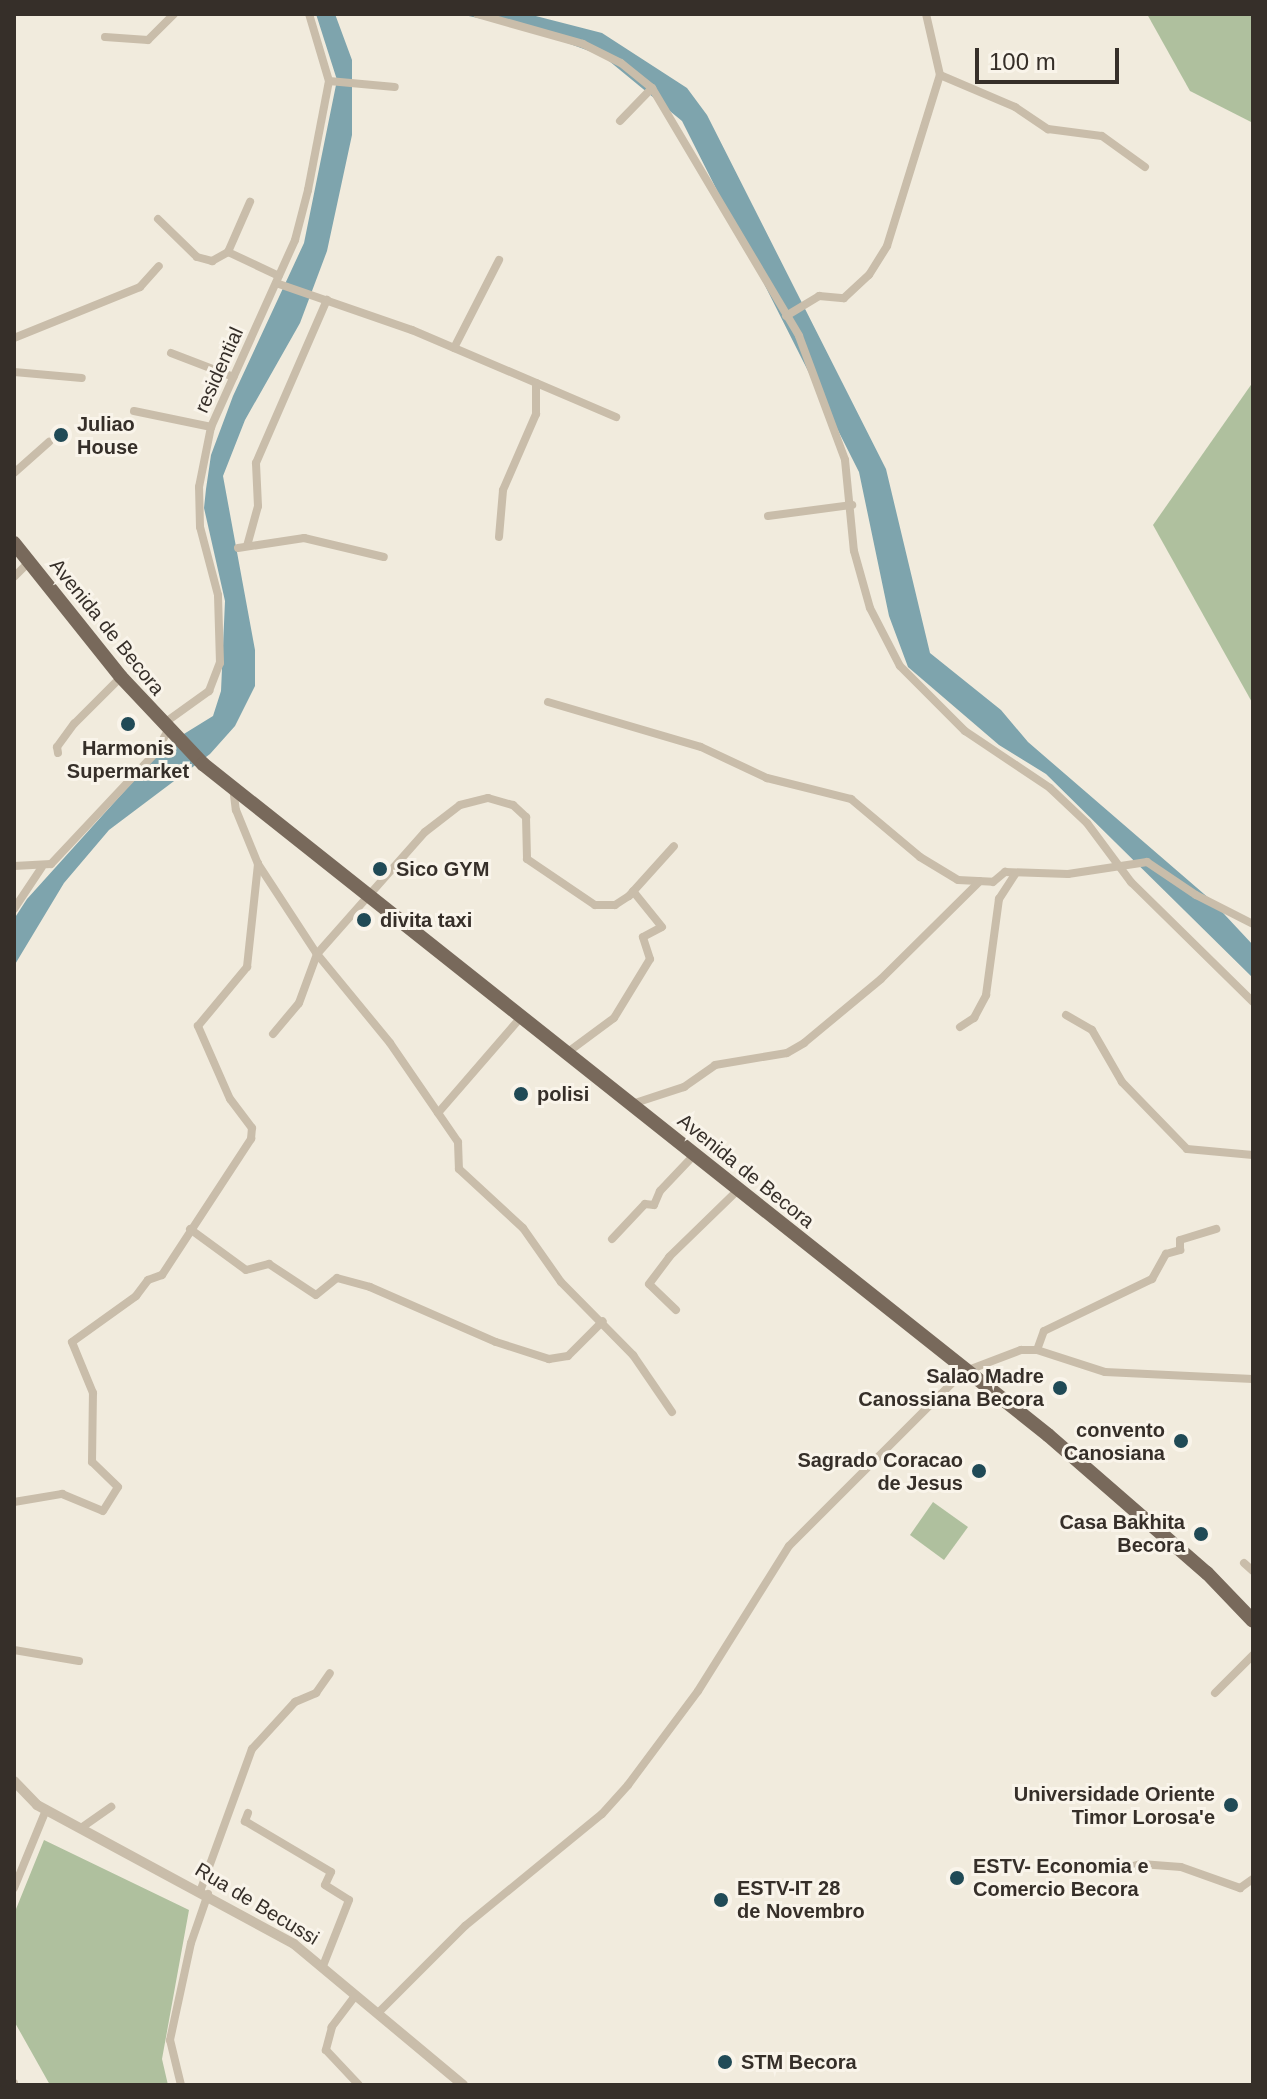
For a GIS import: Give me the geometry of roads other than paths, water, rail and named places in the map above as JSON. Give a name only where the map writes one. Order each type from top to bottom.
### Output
[{"type":"main road","name":"Avenida de Becora","points":[[14,543],[121,677],[167,730],[203,764],[523,1015],[963,1372],[1082,1464],[1253,1621]]},
{"type":"street","points":[[105,37],[148,40],[174,14]]},
{"type":"street","name":"residential","points":[[14,909],[42,867],[156,752],[167,730],[209,691],[220,663],[218,595],[200,527],[199,487],[211,427],[279,281],[301,215],[329,81],[309,14]]},
{"type":"street","points":[[477,14],[583,44],[621,63],[652,88],[786,316],[845,460],[852,505],[854,551],[870,608],[900,666],[965,731],[1050,788],[1122,866],[1154,906],[1253,1002]]},
{"type":"street","points":[[786,316],[819,296],[844,298],[875,265],[887,246],[923,141],[940,75],[926,14]]},
{"type":"street","points":[[940,75],[1015,107],[1048,129],[1102,136],[1145,167]]},
{"type":"street","points":[[329,81],[395,87]]},
{"type":"street","points":[[620,121],[652,88]]},
{"type":"street","points":[[228,252],[250,202]]},
{"type":"street","points":[[158,219],[201,260],[228,252],[279,281],[454,348],[616,417]]},
{"type":"street","points":[[454,348],[499,260]]},
{"type":"street","points":[[14,338],[140,287],[159,266]]},
{"type":"street","points":[[327,300],[256,463],[258,506],[242,547],[304,538],[384,557]]},
{"type":"street","points":[[171,353],[234,377]]},
{"type":"street","points":[[14,372],[82,378]]},
{"type":"street","points":[[499,537],[503,490],[536,414],[536,383]]},
{"type":"street","points":[[134,411],[211,427]]},
{"type":"street","points":[[14,473],[49,442]]},
{"type":"street","points":[[768,516],[852,505]]},
{"type":"street","points":[[14,577],[29,562]]},
{"type":"street","points":[[58,753],[57,747],[74,724],[121,677]]},
{"type":"street","points":[[548,702],[701,747],[767,778],[851,799],[920,857],[958,880],[980,881],[1015,874],[1147,862],[1209,903],[1253,924]]},
{"type":"street","points":[[233,787],[236,810],[258,864],[317,954],[390,1043],[458,1142],[459,1169],[523,1228],[561,1282],[603,1321],[672,1412]]},
{"type":"street","points":[[273,1034],[299,1003],[317,954],[425,832],[477,798],[513,805],[520,811],[526,817],[527,859],[573,894],[595,905],[615,905],[633,891],[674,846]]},
{"type":"street","points":[[14,1502],[62,1494],[103,1511],[118,1487],[92,1462],[93,1393],[73,1338],[136,1296],[148,1280],[162,1275],[252,1135],[217,1075],[198,1026],[247,967],[258,864]]},
{"type":"street","points":[[14,866],[42,867]]},
{"type":"street","points":[[960,1027],[974,1018],[986,995],[999,899],[1015,874]]},
{"type":"street","points":[[632,1104],[684,1087],[715,1065],[787,1053],[804,1043],[891,971],[980,881]]},
{"type":"street","points":[[568,1052],[614,1018],[650,959],[643,937],[662,927],[633,891]]},
{"type":"street","points":[[438,1113],[523,1015]]},
{"type":"street","points":[[1066,1015],[1092,1030],[1122,1082],[1187,1149],[1253,1155]]},
{"type":"street","points":[[612,1239],[645,1204],[654,1205],[660,1191],[694,1155]]},
{"type":"street","points":[[676,1310],[649,1284],[669,1257],[738,1190]]},
{"type":"street","points":[[190,1229],[246,1270],[269,1264],[316,1295],[337,1278],[359,1284],[496,1342],[549,1359],[568,1356],[603,1321]]},
{"type":"street","points":[[1037,1350],[1044,1331],[1152,1279],[1166,1254],[1180,1250],[1180,1240],[1216,1229]]},
{"type":"street","points":[[378,2013],[465,1926],[619,1795],[698,1691],[789,1546],[963,1372],[1021,1350],[1037,1350],[1105,1372],[1253,1379]]},
{"type":"street","points":[[1244,1563],[1253,1571]]},
{"type":"street","points":[[14,1650],[79,1661]]},
{"type":"street","points":[[1215,1693],[1253,1655]]},
{"type":"street","points":[[181,2085],[170,2040],[204,1891],[252,1749],[295,1702],[316,1693],[330,1673]]},
{"type":"street","name":"Rua de Becussi","points":[[14,1781],[46,1810],[204,1891],[323,1966],[463,2085]]},
{"type":"street","points":[[81,1828],[111,1807]]},
{"type":"street","points":[[14,1888],[46,1810]]},
{"type":"street","points":[[248,1813],[245,1821],[331,1872],[325,1885],[349,1900],[323,1966]]},
{"type":"street","points":[[1118,1870],[1141,1864],[1181,1867],[1240,1888],[1253,1879]]},
{"type":"street","points":[[355,1996],[332,2027],[326,2050],[359,2085]]},
{"type":"water","points":[[316,14],[335,14],[352,60],[352,135],[327,251],[300,323],[245,420],[223,476],[255,650],[255,686],[235,726],[210,754],[109,830],[64,883],[14,966],[14,919],[27,899],[166,745],[213,716],[221,691],[225,601],[204,508],[206,489],[211,455],[233,396],[304,243],[337,80]]},
{"type":"water","points":[[459,14],[528,14],[602,33],[687,88],[707,115],[886,469],[930,653],[1001,710],[1028,742],[1211,900],[1253,945],[1253,978],[1046,774],[999,745],[908,667],[889,616],[859,472],[682,121],[603,56],[526,28]]},
{"type":"place","name":"Juliao House","points":[[61,435]]},
{"type":"place","name":"Harmonis Supermarket","points":[[128,724]]},
{"type":"place","name":"Sico GYM","points":[[380,869]]},
{"type":"place","name":"divita taxi","points":[[364,920]]},
{"type":"place","name":"polisi","points":[[521,1094]]},
{"type":"place","name":"Salao Madre Canossiana Becora","points":[[1060,1388]]},
{"type":"place","name":"convento Canosiana","points":[[1181,1441]]},
{"type":"place","name":"Sagrado Coracao de Jesus","points":[[979,1471]]},
{"type":"place","name":"Casa Bakhita Becora","points":[[1201,1534]]},
{"type":"place","name":"Universidade Oriente Timor Lorosa'e","points":[[1231,1805]]},
{"type":"place","name":"ESTV- Economia e Comercio Becora","points":[[957,1878]]},
{"type":"place","name":"ESTV-IT 28 de Novembro","points":[[721,1900]]},
{"type":"place","name":"STM Becora","points":[[725,2062]]}]
